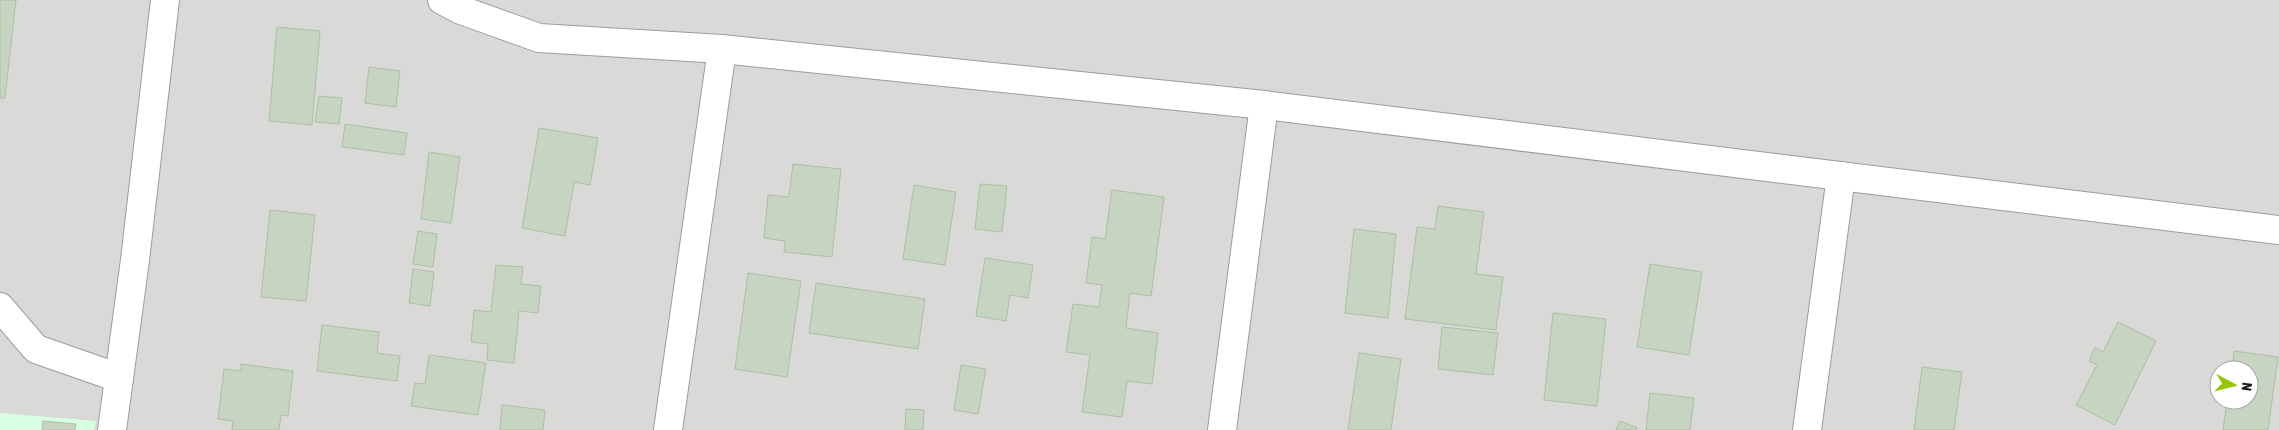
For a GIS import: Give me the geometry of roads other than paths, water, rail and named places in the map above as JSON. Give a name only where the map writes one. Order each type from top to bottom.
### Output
[{"type":"street","points":[[112,430],[135,260],[165,0]]},
{"type":"street","points":[[442,0],[461,10],[539,38],[722,49],[1264,105],[2279,230]]},
{"type":"street","points":[[668,430],[722,49]]},
{"type":"street","points":[[1222,430],[1264,105]]},
{"type":"street","points":[[1807,430],[1841,176]]},
{"type":"street","points":[[0,307],[12,328],[36,349],[120,378]]}]
